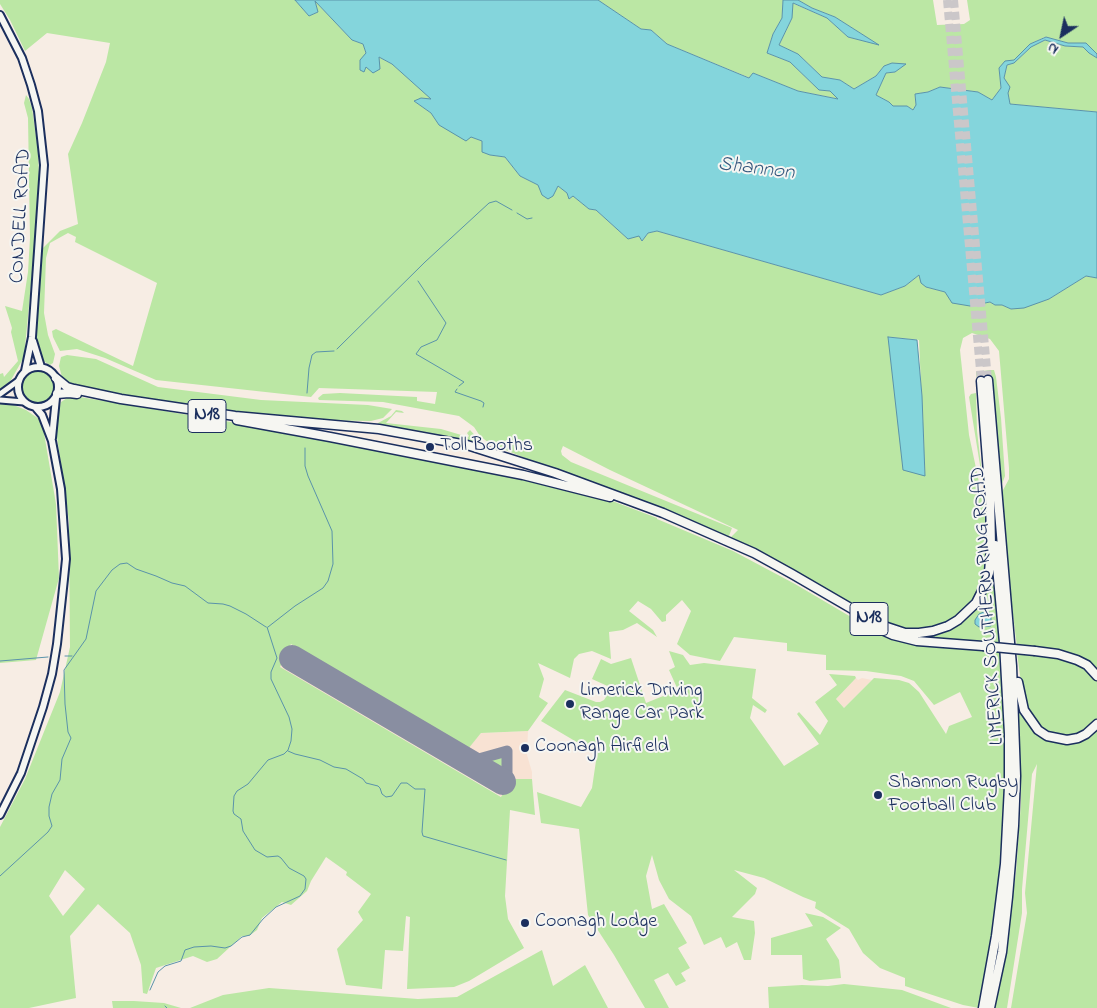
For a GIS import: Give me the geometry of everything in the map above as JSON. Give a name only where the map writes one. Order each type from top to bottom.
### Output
[{"type":"highway","name":"N18","points":[[56,378],[67,387],[121,398],[234,416],[379,429],[467,445],[555,472],[663,512],[734,544],[784,570],[878,624],[905,633],[933,631],[948,626],[958,620],[976,603],[982,593],[989,573],[991,546],[990,494]]},
{"type":"highway","name":"LIMERICK SOUTHERN RING ROAD","points":[[983,1008],[996,936],[1003,881],[1009,786],[1009,734],[1004,643],[990,494],[984,380],[1006,594],[1015,725],[1014,826],[1002,952],[990,1008]]},
{"type":"highway","name":"N18","points":[[56,395],[69,392],[330,437],[523,475],[612,497],[662,516],[730,546],[779,571],[871,625],[892,635],[917,640],[1058,654],[1087,665],[1097,676]]},
{"type":"highway","name":"N18","points":[[1006,594],[1020,697],[1030,722],[1046,736],[1067,740],[1086,734],[1097,724]]},
{"type":"main road","name":"CONDELL ROAD","points":[[0,15],[22,58],[38,111],[42,139],[44,165],[32,337]]},
{"type":"main road","points":[[32,337],[41,367]]},
{"type":"main road","points":[[0,815],[21,773],[52,674],[66,559],[61,489],[52,441],[43,416],[36,408],[24,402],[18,394],[18,381],[25,371],[32,337]]},
{"type":"main road","points":[[25,371],[41,367],[52,372],[56,378],[52,441]]},
{"type":"main road","points":[[36,408],[46,406],[56,395]]},
{"type":"street","points":[[0,394],[18,381]]},
{"type":"street","points":[[0,400],[24,402]]},
{"type":"shaded area","name":"Coonagh Airfield","points":[[292,644],[467,749],[481,733],[528,731],[527,755],[532,779],[513,779],[502,797],[279,667]]},
{"type":"shaded area","points":[[856,678],[858,680],[862,678],[872,680],[844,708],[836,699]]},
{"type":"green space","points":[[0,0],[295,0],[309,16],[318,12],[314,0],[352,40],[363,44],[366,53],[366,67],[370,69],[379,57],[392,64],[432,99],[414,101],[431,113],[439,125],[482,141],[490,155],[505,157],[520,176],[538,185],[541,191],[553,195],[558,186],[567,193],[569,199],[573,196],[589,209],[596,210],[628,239],[639,235],[642,241],[648,233],[657,231],[881,295],[905,286],[919,275],[926,287],[945,292],[970,306],[990,302],[1011,309],[1049,299],[1086,276],[1097,278],[1097,673],[1092,665],[1075,655],[1017,647],[1006,558],[1002,492],[1009,479],[1009,468],[999,351],[990,339],[972,333],[963,338],[960,350],[969,435],[984,506],[988,555],[987,570],[975,599],[959,617],[940,626],[926,629],[905,629],[880,623],[792,570],[489,443],[480,436],[474,427],[459,416],[383,402],[319,400],[318,398],[323,394],[340,393],[417,397],[417,401],[435,404],[437,392],[319,388],[311,397],[156,380],[105,358],[77,349],[60,351],[53,337],[52,331],[56,329],[133,366],[157,283],[75,242],[76,237],[68,233],[50,243],[46,258],[44,313],[48,335],[55,354],[53,363],[50,365],[40,359],[35,348],[42,249],[60,231],[78,224],[68,154],[106,62],[110,43],[47,33],[25,51],[0,4]],"holes":[[[888,337],[919,340],[925,475]],[[563,446],[610,470],[738,530],[731,537],[729,536],[732,528],[571,462],[562,455]]]},
{"type":"green space","points":[[598,0],[783,0],[782,18],[773,34],[767,53],[790,62],[819,90],[830,91],[839,99],[798,91],[753,73],[750,78],[667,44],[651,30],[641,29]]},
{"type":"green space","points":[[798,0],[933,0],[937,25],[964,24],[970,20],[967,0],[1097,0],[1097,54],[1086,43],[1068,43],[1045,37],[1030,44],[1014,60],[999,68],[1001,88],[992,100],[978,92],[940,87],[928,92],[915,94],[916,105],[913,110],[907,106],[893,106],[876,95],[886,73],[895,72],[905,64],[884,66],[876,76],[854,89],[840,80],[822,77],[798,54],[779,45],[792,18],[792,3],[827,18],[848,37],[877,44],[835,17]]},
{"type":"green space","points":[[1045,40],[1065,46],[1083,47],[1097,58],[1097,112],[1010,104],[1004,78],[1007,65],[1014,63],[1031,47]]},
{"type":"green space","points":[[26,95],[32,108],[38,150],[39,177],[35,244],[24,357],[11,380],[0,392],[0,374],[3,373],[4,377],[18,361],[11,332],[12,328],[5,306],[22,311],[28,272],[30,238],[28,118],[24,103]]},
{"type":"green space","points":[[67,355],[96,359],[158,387],[261,400],[368,405],[392,409],[383,418],[371,421],[304,420],[263,417],[177,405],[69,386],[63,381],[59,366],[61,357]]},
{"type":"green space","points":[[38,370],[45,371],[50,375],[54,380],[54,394],[50,399],[45,403],[38,404],[31,403],[26,399],[22,394],[21,387],[22,380],[26,375],[31,371]]},
{"type":"green space","points":[[994,370],[996,377],[1001,418],[1005,476],[1002,484],[999,482],[989,378],[977,380],[976,372]]},
{"type":"green space","points":[[976,393],[977,431],[984,490],[969,397],[971,394]]},
{"type":"green space","points":[[68,395],[279,430],[586,491],[657,518],[733,551],[795,584],[885,637],[907,642],[1001,652],[1006,767],[1004,855],[987,971],[979,1008],[963,1005],[905,986],[905,978],[880,968],[863,953],[849,929],[815,908],[816,902],[764,878],[734,870],[757,888],[755,894],[732,917],[754,921],[755,933],[751,960],[744,960],[737,942],[726,948],[721,937],[704,945],[691,916],[669,899],[659,880],[652,855],[646,876],[652,909],[664,904],[687,943],[678,948],[690,968],[681,973],[686,981],[676,986],[668,973],[654,980],[669,1008],[645,1008],[588,915],[579,829],[541,823],[537,792],[581,807],[592,788],[597,754],[541,721],[565,690],[600,702],[604,700],[612,688],[592,679],[601,659],[611,664],[631,658],[646,703],[678,690],[669,670],[675,667],[669,651],[683,655],[690,665],[704,663],[756,669],[752,698],[767,710],[765,713],[753,705],[750,718],[784,766],[819,744],[797,714],[799,712],[820,735],[828,721],[815,702],[837,685],[829,674],[855,676],[856,678],[836,699],[844,708],[874,678],[899,680],[909,683],[919,692],[946,734],[949,726],[972,717],[960,692],[934,705],[914,681],[901,676],[866,671],[826,670],[826,655],[787,651],[787,643],[734,637],[720,661],[690,655],[677,644],[691,611],[682,600],[666,615],[666,621],[662,622],[651,609],[638,601],[629,611],[653,630],[657,637],[637,623],[623,630],[609,632],[611,659],[592,651],[579,654],[574,659],[570,678],[538,663],[544,679],[539,697],[548,703],[528,731],[481,733],[468,749],[291,644],[280,667],[501,797],[513,779],[532,779],[535,815],[510,810],[505,896],[508,919],[524,948],[469,981],[454,987],[407,989],[410,917],[406,916],[403,951],[385,950],[382,989],[346,985],[337,949],[363,920],[358,912],[371,894],[346,875],[347,872],[326,857],[307,891],[291,905],[282,902],[262,918],[257,930],[249,936],[242,936],[217,959],[207,962],[193,956],[156,968],[147,994],[143,993],[141,965],[130,933],[98,904],[70,936],[76,998],[29,1008],[0,1008],[0,827],[25,779],[60,692],[70,647],[69,521],[55,423],[61,402]],"holes":[[[65,870],[85,889],[63,916],[49,896]]]},
{"type":"green space","points":[[0,404],[11,404],[26,410],[39,419],[44,433],[56,504],[59,578],[36,660],[0,663]]},
{"type":"green space","points":[[396,410],[404,413],[396,412],[386,423],[441,429],[468,437],[467,433],[470,430],[484,445],[377,427],[378,423],[391,416]]},
{"type":"green space","points":[[993,558],[999,645],[914,639],[907,635],[925,635],[974,608]]},
{"type":"green space","points":[[1017,653],[1057,657],[1070,661],[1086,669],[1097,679],[1097,721],[1087,732],[1062,739],[1048,735],[1034,723],[1024,705]]},
{"type":"green space","points":[[1018,699],[1049,740],[1069,744],[1085,738],[1097,730],[1097,1008],[1011,1008],[1027,913],[1025,893],[1037,764],[1032,774],[1022,889],[1022,913],[1007,1008],[995,1008],[1016,873],[1021,802]]},
{"type":"green space","points":[[501,754],[501,758],[506,757],[505,775],[503,778],[475,763],[475,761]]},
{"type":"green space","points":[[805,913],[823,917],[841,928],[826,939],[839,960],[841,978],[810,981],[803,979],[802,955],[771,955],[771,938],[813,926]]},
{"type":"green space","points":[[542,950],[553,986],[585,965],[608,1008],[190,1008],[223,995],[269,988],[418,999],[457,997]]},
{"type":"green space","points":[[844,984],[902,990],[951,1008],[769,1008],[768,987]]},
{"type":"green space","points":[[112,1001],[164,1003],[181,1008],[113,1008]]},
{"type":"water","name":"Shannon","points":[[295,0],[598,0],[641,29],[651,30],[667,44],[749,78],[753,73],[798,91],[838,99],[830,91],[819,90],[790,62],[767,53],[773,34],[782,18],[783,0],[798,0],[835,17],[879,45],[848,37],[827,18],[793,3],[792,18],[779,45],[798,54],[822,77],[840,80],[854,89],[876,76],[884,66],[892,63],[906,64],[895,72],[886,73],[876,95],[893,106],[907,106],[913,110],[916,105],[915,94],[928,92],[940,87],[978,92],[992,100],[1001,88],[999,68],[1005,61],[1014,60],[1030,44],[1046,37],[1068,43],[1086,43],[1097,54],[1097,58],[1083,47],[1065,46],[1045,40],[1031,47],[1014,63],[1007,65],[1004,78],[1010,87],[1008,93],[1010,104],[1097,112],[1097,278],[1086,276],[1049,299],[1024,308],[1011,309],[990,302],[970,306],[952,303],[945,292],[926,287],[921,283],[919,275],[905,286],[881,295],[657,231],[648,233],[642,241],[639,236],[628,239],[596,210],[589,209],[573,196],[569,199],[567,193],[558,186],[553,196],[548,199],[542,195],[538,185],[520,176],[505,157],[482,152],[482,141],[471,137],[466,141],[439,125],[431,113],[414,101],[421,98],[431,99],[392,64],[379,57],[380,69],[373,73],[366,67],[364,72],[360,70],[360,60],[366,53],[363,44],[352,40],[315,1],[318,12],[309,16]]},
{"type":"water","points":[[888,337],[917,340],[922,396],[925,476],[903,470]]},
{"type":"water","points":[[986,611],[991,614],[991,626],[979,627],[975,624],[975,620],[979,614]]},
{"type":"waterway","points":[[337,349],[425,262],[489,203],[496,201],[512,210]]},
{"type":"waterway","points":[[517,213],[527,219],[532,218]]},
{"type":"waterway","points":[[418,281],[446,323],[437,340],[421,347],[416,354],[464,382],[459,386]]},
{"type":"waterway","points":[[307,393],[312,355],[316,352],[334,351]]},
{"type":"waterway","points":[[457,389],[455,392],[484,403],[483,407]]},
{"type":"waterway","points":[[268,627],[295,606],[323,588],[328,581],[333,564],[332,531],[308,476],[305,466],[305,448]]},
{"type":"waterway","points":[[0,876],[48,832],[52,826],[49,807],[52,794],[60,780],[62,759],[71,738],[68,732],[65,704],[64,670],[86,639],[96,591],[112,570],[120,564],[127,563],[136,569],[185,586],[208,603],[230,606],[266,627]]},
{"type":"waterway","points":[[150,990],[158,972],[165,966],[181,961],[185,950],[194,947],[211,946],[225,948],[231,946],[242,937],[250,935],[276,907],[300,896],[305,889],[306,879],[304,876],[289,868],[281,858],[278,856],[267,857],[255,850],[243,831],[241,819],[233,811],[234,796],[237,791],[248,784],[268,760],[284,754],[288,750],[291,741],[292,729],[289,717],[271,679],[271,672],[277,658],[267,627]]},
{"type":"waterway","points":[[65,656],[72,656]]},
{"type":"waterway","points":[[0,661],[48,657]]},
{"type":"waterway","points":[[288,751],[320,760],[334,767],[346,769],[363,779],[366,783],[378,786],[386,797],[392,796],[401,783],[407,783],[415,789],[425,789],[423,836],[506,860]]},
{"type":"taxiway","points":[[468,762],[507,751],[507,776],[503,782]]},
{"type":"runway","points":[[292,658],[503,782]]},
{"type":"tunnel","points":[[947,0],[981,381]]},
{"type":"tunnel","points":[[954,0],[988,380]]},
{"type":"place","name":"Toll Booths","points":[[430,447]]},
{"type":"place","name":"Limerick Driving Range Car Park","points":[[570,704]]},
{"type":"place","name":"Coonagh Airfield","points":[[525,748]]},
{"type":"place","name":"Shannon Rugby Football Club","points":[[878,795]]},
{"type":"place","name":"Coonagh Lodge","points":[[525,923]]}]
